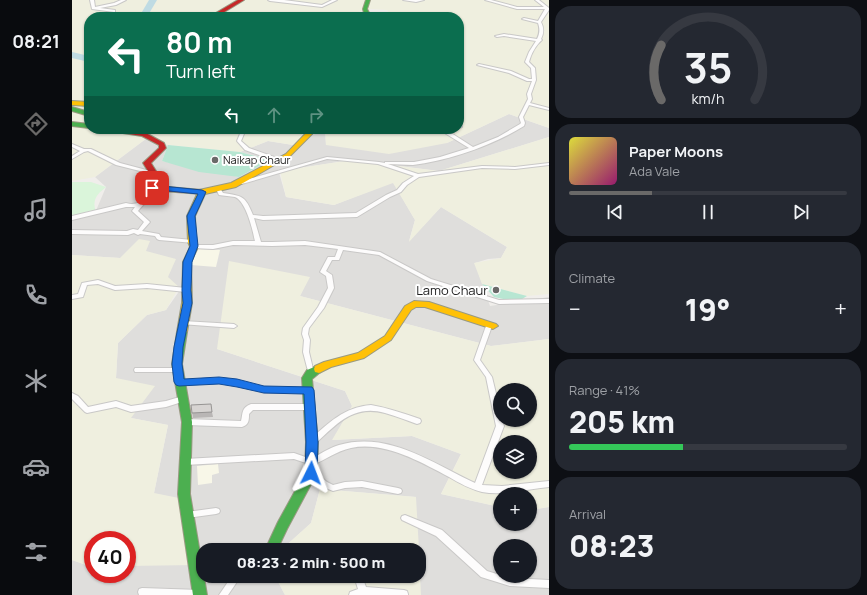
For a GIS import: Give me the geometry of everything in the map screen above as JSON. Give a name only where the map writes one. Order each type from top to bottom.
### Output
[{"type":"street","points":[[92,0],[92,6],[114,11]]},
{"type":"street","points":[[96,8],[115,4],[124,0]]},
{"type":"street","points":[[221,12],[242,0]]},
{"type":"street","points":[[270,0],[322,6],[335,0]]},
{"type":"street","points":[[366,12],[365,9],[368,0]]},
{"type":"street","points":[[405,0],[416,2],[422,0]]},
{"type":"street","points":[[488,1],[494,0]]},
{"type":"street","points":[[537,0],[547,8]]},
{"type":"street","points":[[488,1],[523,8],[547,8]]},
{"type":"street","points":[[539,22],[547,8]]},
{"type":"street","points":[[524,19],[539,22]]},
{"type":"street","points":[[383,164],[416,163],[472,148],[498,138],[522,125],[523,123],[521,117],[528,104],[530,98],[529,94],[534,80],[533,68],[527,62],[534,47],[540,40],[541,25],[539,22]]},
{"type":"street","points":[[497,36],[504,35],[540,40]]},
{"type":"street","points":[[479,65],[510,72],[528,80],[534,80]]},
{"type":"street","points":[[72,103],[84,104]]},
{"type":"street","points":[[528,104],[549,109]]},
{"type":"street","points":[[72,109],[84,113]]},
{"type":"street","points":[[72,124],[84,125]]},
{"type":"street","points":[[144,134],[162,144],[163,148],[147,163],[157,180],[152,188],[158,189],[202,192],[233,185],[327,158],[370,161],[418,176]]},
{"type":"street","points":[[242,134],[240,140],[247,149],[278,160]]},
{"type":"street","points":[[233,185],[288,155],[309,134]]},
{"type":"street","points":[[450,134],[472,148]]},
{"type":"street","points":[[72,145],[83,151]]},
{"type":"street","points":[[72,158],[83,151],[89,150],[118,164],[152,173]]},
{"type":"street","points":[[250,216],[264,218],[357,215],[399,191],[405,184],[418,176],[482,167],[515,168],[549,164]]},
{"type":"street","points":[[138,233],[147,222],[135,211],[158,189]]},
{"type":"street","points":[[218,189],[222,194],[239,196],[242,198],[248,210],[258,243]]},
{"type":"street","points":[[142,592],[200,595],[184,494],[184,462],[187,422],[179,382],[178,347],[187,303],[187,262],[193,244],[191,216],[202,192]]},
{"type":"street","points":[[72,218],[126,205],[131,207],[140,206]]},
{"type":"street","points":[[72,232],[128,233],[133,231],[157,235],[159,238],[213,247],[233,243],[305,243],[341,248],[380,254],[429,280],[499,302],[549,301]]},
{"type":"street","points":[[311,373],[306,352],[306,328],[321,308],[331,288],[329,275],[324,272],[328,260],[330,258],[337,259],[341,248]]},
{"type":"street","points":[[72,297],[80,296],[84,284],[98,282],[115,288],[147,286],[186,290]]},
{"type":"street","points":[[274,543],[311,473],[312,442],[307,378],[311,373],[328,364],[361,356],[388,338],[408,308],[414,304],[426,304],[462,314],[491,326],[477,360],[489,377],[500,426],[477,487]]},
{"type":"street","points":[[183,322],[234,326]]},
{"type":"street","points":[[137,370],[178,370]]},
{"type":"street","points":[[179,382],[224,381],[264,390],[309,390]]},
{"type":"street","points":[[72,396],[76,398],[87,410],[116,404],[131,409],[166,404],[183,399]]},
{"type":"street","points":[[187,422],[242,424],[245,422],[245,413],[251,407],[309,407]]},
{"type":"street","points":[[312,442],[350,412],[364,407],[388,410],[417,421]]},
{"type":"street","points":[[184,462],[294,456],[312,462],[340,448],[352,445],[381,445],[411,454],[477,487],[495,490],[531,484],[549,484]]},
{"type":"street","points":[[311,473],[324,484],[333,488],[362,484],[398,491]]},
{"type":"street","points":[[187,515],[216,511]]},
{"type":"street","points":[[405,518],[439,533],[484,574],[510,582],[549,584]]},
{"type":"street","points":[[224,595],[233,583]]},
{"type":"street","points":[[360,583],[363,591]]},
{"type":"street","points":[[353,595],[363,591],[404,594]]},
{"type":"shaded area","points":[[509,114],[549,128],[549,137],[439,171],[351,160],[280,171],[278,169],[286,197],[334,205],[393,182],[415,220],[409,241],[441,207],[507,247],[501,258],[488,259],[475,263],[490,306],[549,297],[549,339],[491,346],[300,296],[309,277],[217,349],[345,391],[352,406],[333,440],[412,436],[461,454],[441,494],[493,505],[493,531],[537,531],[537,509],[549,507],[549,595],[418,595],[418,583],[426,583],[426,543],[411,543],[416,497],[320,489],[311,523],[289,543],[196,543],[196,583],[279,583],[285,595],[72,595],[72,560],[84,564],[84,583],[136,583],[136,542],[154,493],[168,425],[131,418],[116,378],[118,343],[147,315],[166,310],[180,290],[120,258],[72,255],[72,215],[95,213],[106,187],[95,177],[147,138],[168,145],[162,161],[239,177],[270,160],[240,152],[268,141],[293,145],[315,134],[325,134],[326,145],[447,143]]},
{"type":"shaded area","points":[[198,249],[220,250],[216,267],[191,265]]},
{"type":"shaded area","points":[[218,464],[219,473],[212,475],[212,483],[198,485],[197,466]]},
{"type":"green space","points":[[72,0],[549,0],[549,128],[509,114],[447,143],[389,154],[326,145],[325,134],[464,134],[464,12],[389,12],[387,10],[371,9],[360,12],[84,12],[84,134],[314,134],[293,145],[268,141],[240,152],[168,145],[147,138],[95,177],[72,181]]},
{"type":"green space","points":[[549,137],[549,294],[527,296],[482,284],[474,263],[501,258],[507,247],[441,207],[409,242],[415,220],[393,183],[334,205],[286,197],[280,171],[351,160],[439,171]]},
{"type":"green space","name":"Naikap Chaur","points":[[168,145],[240,152],[270,160],[239,177],[199,172],[162,161]]},
{"type":"green space","points":[[72,182],[91,182],[106,187],[96,198],[94,204],[96,212],[72,215]]},
{"type":"green space","points":[[139,239],[150,241],[146,251],[176,259],[168,277],[179,287],[166,310],[147,315],[118,343],[116,378],[155,386],[131,418],[168,425],[154,493],[179,498],[195,565],[136,566],[136,531],[84,531],[84,564],[72,560],[72,255],[120,258]]},
{"type":"green space","points":[[229,261],[310,277],[300,296],[491,346],[549,339],[549,507],[537,509],[537,487],[493,487],[493,505],[441,494],[461,454],[412,436],[332,440],[352,406],[345,391],[217,349]]},
{"type":"green space","name":"Lamo Chaur","points":[[482,284],[527,296],[517,302],[494,297]]},
{"type":"green space","points":[[320,489],[416,497],[419,543],[289,543],[311,523]]},
{"type":"green space","points":[[279,583],[420,583],[421,595],[285,595]]},
{"type":"building","points":[[211,404],[212,412],[192,413],[191,405]]},
{"type":"waterway","points":[[146,12],[153,0]]},
{"type":"waterway","points":[[72,55],[84,59]]},
{"type":"traffic: fast","points":[[366,12],[365,9],[368,0]]},
{"type":"traffic: fast","points":[[72,109],[84,113]]},
{"type":"traffic: fast","points":[[72,124],[84,125]]},
{"type":"traffic: fast","points":[[182,332],[177,364],[187,422],[184,494],[200,595]]},
{"type":"traffic: fast","points":[[274,543],[311,473],[312,442],[307,378],[311,373],[319,369]]},
{"type":"traffic: slow","points":[[72,103],[84,104]]},
{"type":"traffic: slow","points":[[182,332],[187,303],[187,262],[194,247],[192,242],[191,216],[202,192],[233,185],[288,155],[309,134]]},
{"type":"traffic: slow","points":[[319,369],[328,364],[361,356],[388,338],[408,308],[414,304],[426,304],[493,326]]},
{"type":"traffic: jam","points":[[221,12],[242,0]]},
{"type":"traffic: jam","points":[[144,134],[162,144],[163,148],[147,163],[157,179],[152,188],[202,192]]},
{"type":"place","name":"Naikap Chaur","points":[[215,160]]},
{"type":"place","name":"Lamo Chaur","points":[[496,290]]},
{"type":"route","points":[[152,188],[202,192],[191,216],[191,227],[193,234],[192,242],[194,246],[187,262],[187,303],[178,347],[177,364],[179,382],[229,381],[264,390],[309,390],[312,442],[311,473]]}]
